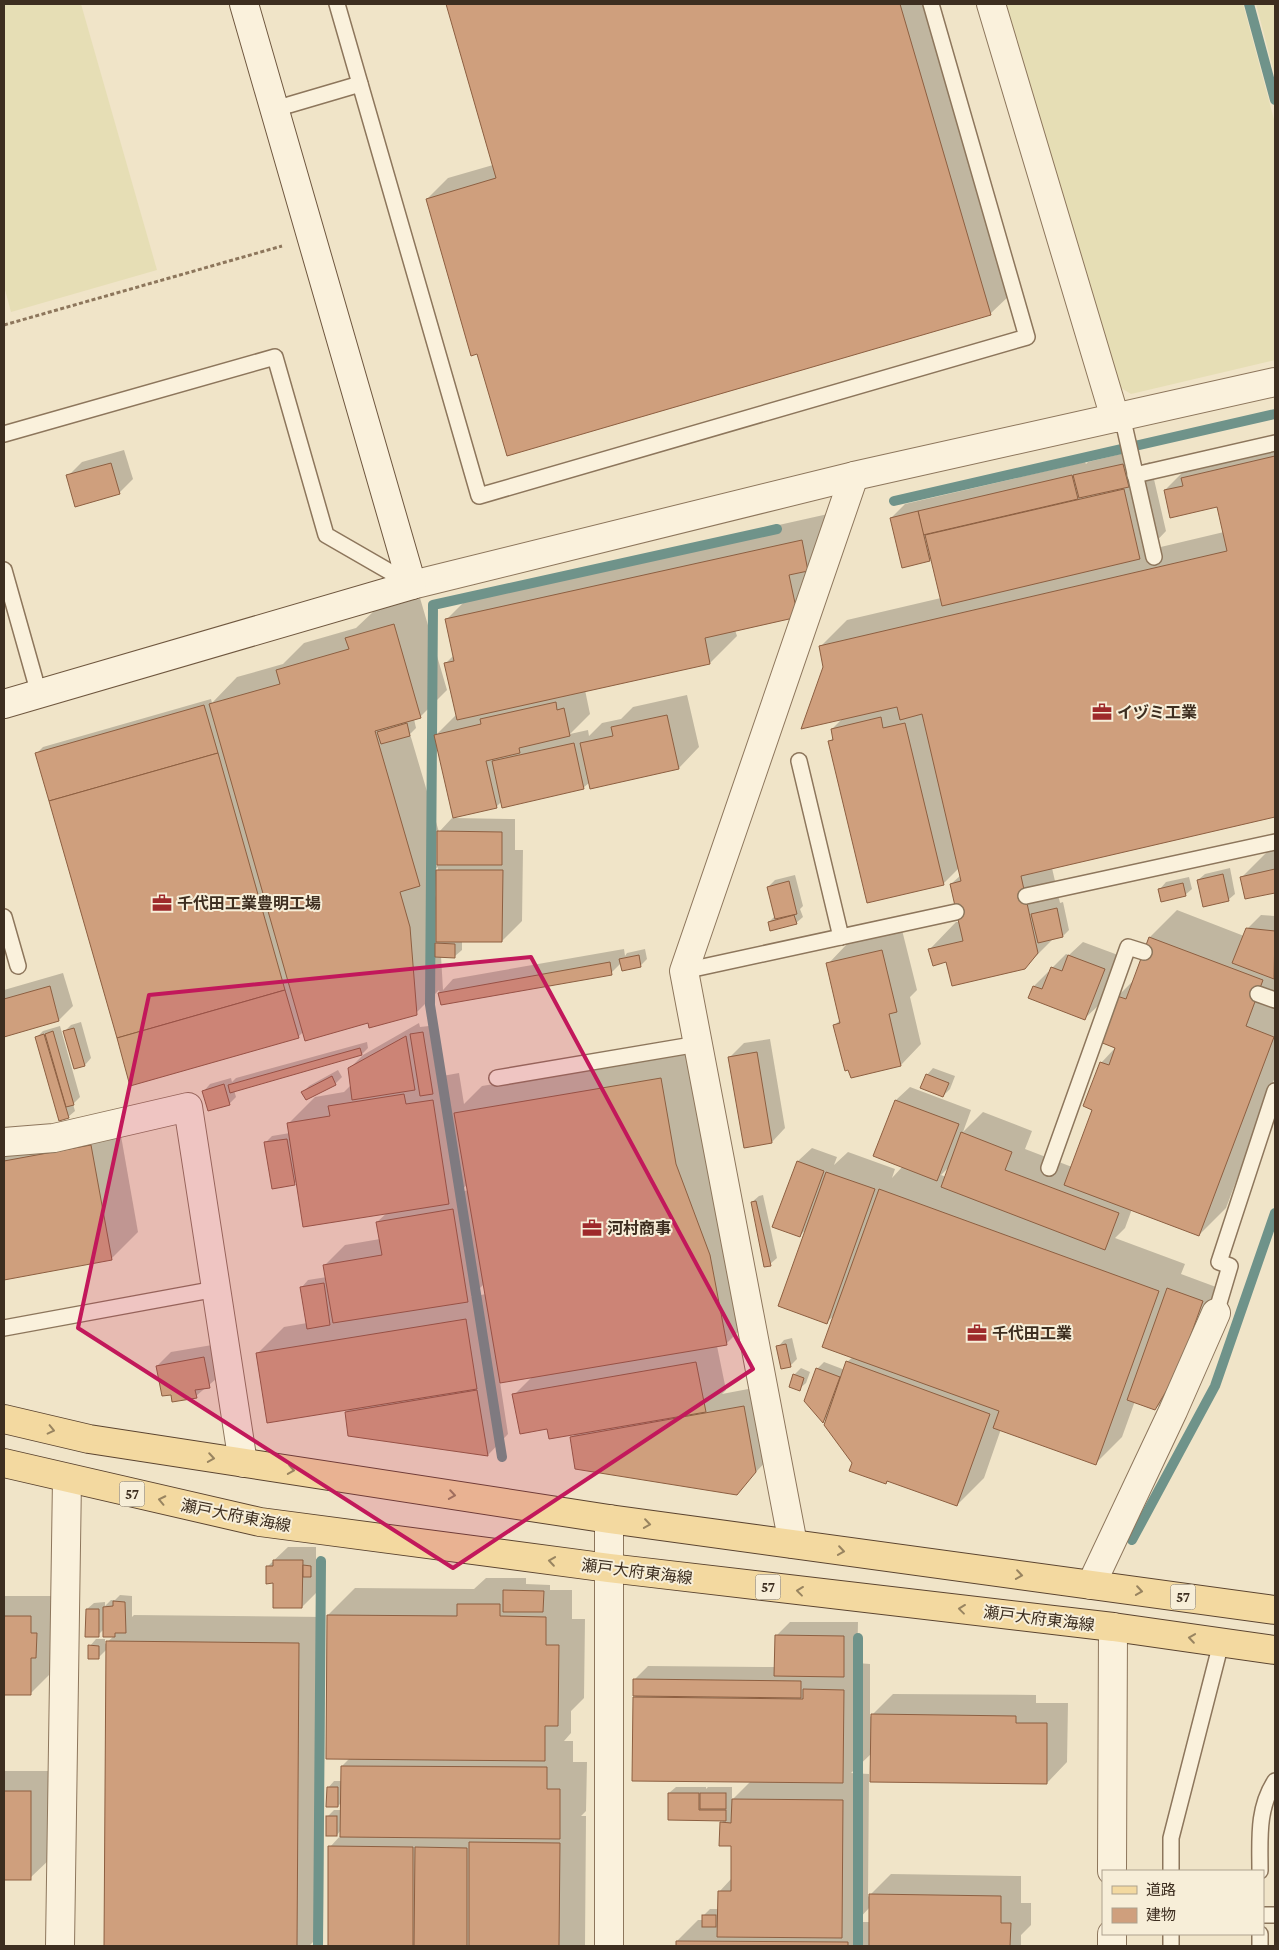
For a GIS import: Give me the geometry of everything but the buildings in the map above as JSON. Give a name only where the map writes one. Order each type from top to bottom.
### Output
[{"type":"main road","name":"57","points":[[4,1419],[89,1439],[609,1519],[1275,1610]]},
{"type":"main road","name":"瀬戸大府東海線","points":[[4,1463],[260,1522],[609,1568],[1113,1627],[1275,1650]]},
{"type":"street","points":[[244,4],[412,585]]},
{"type":"street","points":[[991,4],[1121,423]]},
{"type":"street","points":[[4,704],[412,585],[854,476],[1121,423],[1275,382]]},
{"type":"street","points":[[793,1544],[684,971],[854,476]]},
{"type":"street","points":[[4,1142],[54,1138],[188,1107],[243,1463]]},
{"type":"street","points":[[1091,1585],[1173,1411],[1216,1313]]},
{"type":"street","points":[[60,1946],[67,1479]]},
{"type":"street","points":[[609,1519],[609,1946]]},
{"type":"street","points":[[1112,1870],[1113,1627]]},
{"type":"lane","points":[[337,4],[479,496],[1028,337],[931,4]]},
{"type":"lane","points":[[275,109],[360,84]]},
{"type":"lane","points":[[4,434],[275,357],[326,535],[412,585]]},
{"type":"lane","points":[[1121,423],[1154,557]]},
{"type":"lane","points":[[1135,475],[1275,443]]},
{"type":"lane","points":[[4,570],[39,694]]},
{"type":"lane","points":[[799,761],[841,937]]},
{"type":"lane","points":[[1026,896],[1275,842]]},
{"type":"lane","points":[[684,971],[956,912]]},
{"type":"lane","points":[[4,917],[18,966]]},
{"type":"lane","points":[[1049,1168],[1128,947],[1144,952]]},
{"type":"lane","points":[[1258,994],[1275,1000]]},
{"type":"lane","points":[[497,1078],[698,1044]]},
{"type":"lane","points":[[1216,1313],[1230,1266],[1219,1262],[1275,1090]]},
{"type":"lane","points":[[4,1328],[216,1289]]},
{"type":"lane","points":[[1171,1870],[1171,1838],[1221,1642]]},
{"type":"lane","points":[[1260,1870],[1260,1820],[1265,1800],[1275,1781]]},
{"type":"path","points":[[4,325],[312,237]]},
{"type":"highlighted area","points":[[531,957],[753,1369],[453,1568],[78,1328],[149,995]]},
{"type":"shaded area","points":[[4,4],[81,4],[157,270],[11,312],[4,286]]},
{"type":"shaded area","points":[[999,4],[1243,4],[1275,123],[1275,360],[1131,394],[1113,383]]},
{"type":"shaded area","points":[[1256,4],[1275,4],[1275,76]]},
{"type":"waterway","points":[[1249,4],[1275,100]]},
{"type":"waterway","points":[[894,501],[1275,414]]},
{"type":"waterway","points":[[502,1457],[430,1005],[433,605],[777,529]]},
{"type":"waterway","points":[[1132,1540],[1215,1386],[1275,1213]]},
{"type":"waterway","points":[[318,1946],[321,1561]]},
{"type":"waterway","points":[[858,1638],[858,1946]]},
{"type":"place","name":"イヅミ工業","points":[[1102,712]]},
{"type":"place","name":"千代田工業豊明工場","points":[[162,903]]},
{"type":"place","name":"河村商事","points":[[592,1228]]},
{"type":"place","name":"千代田工業","points":[[977,1333]]}]
